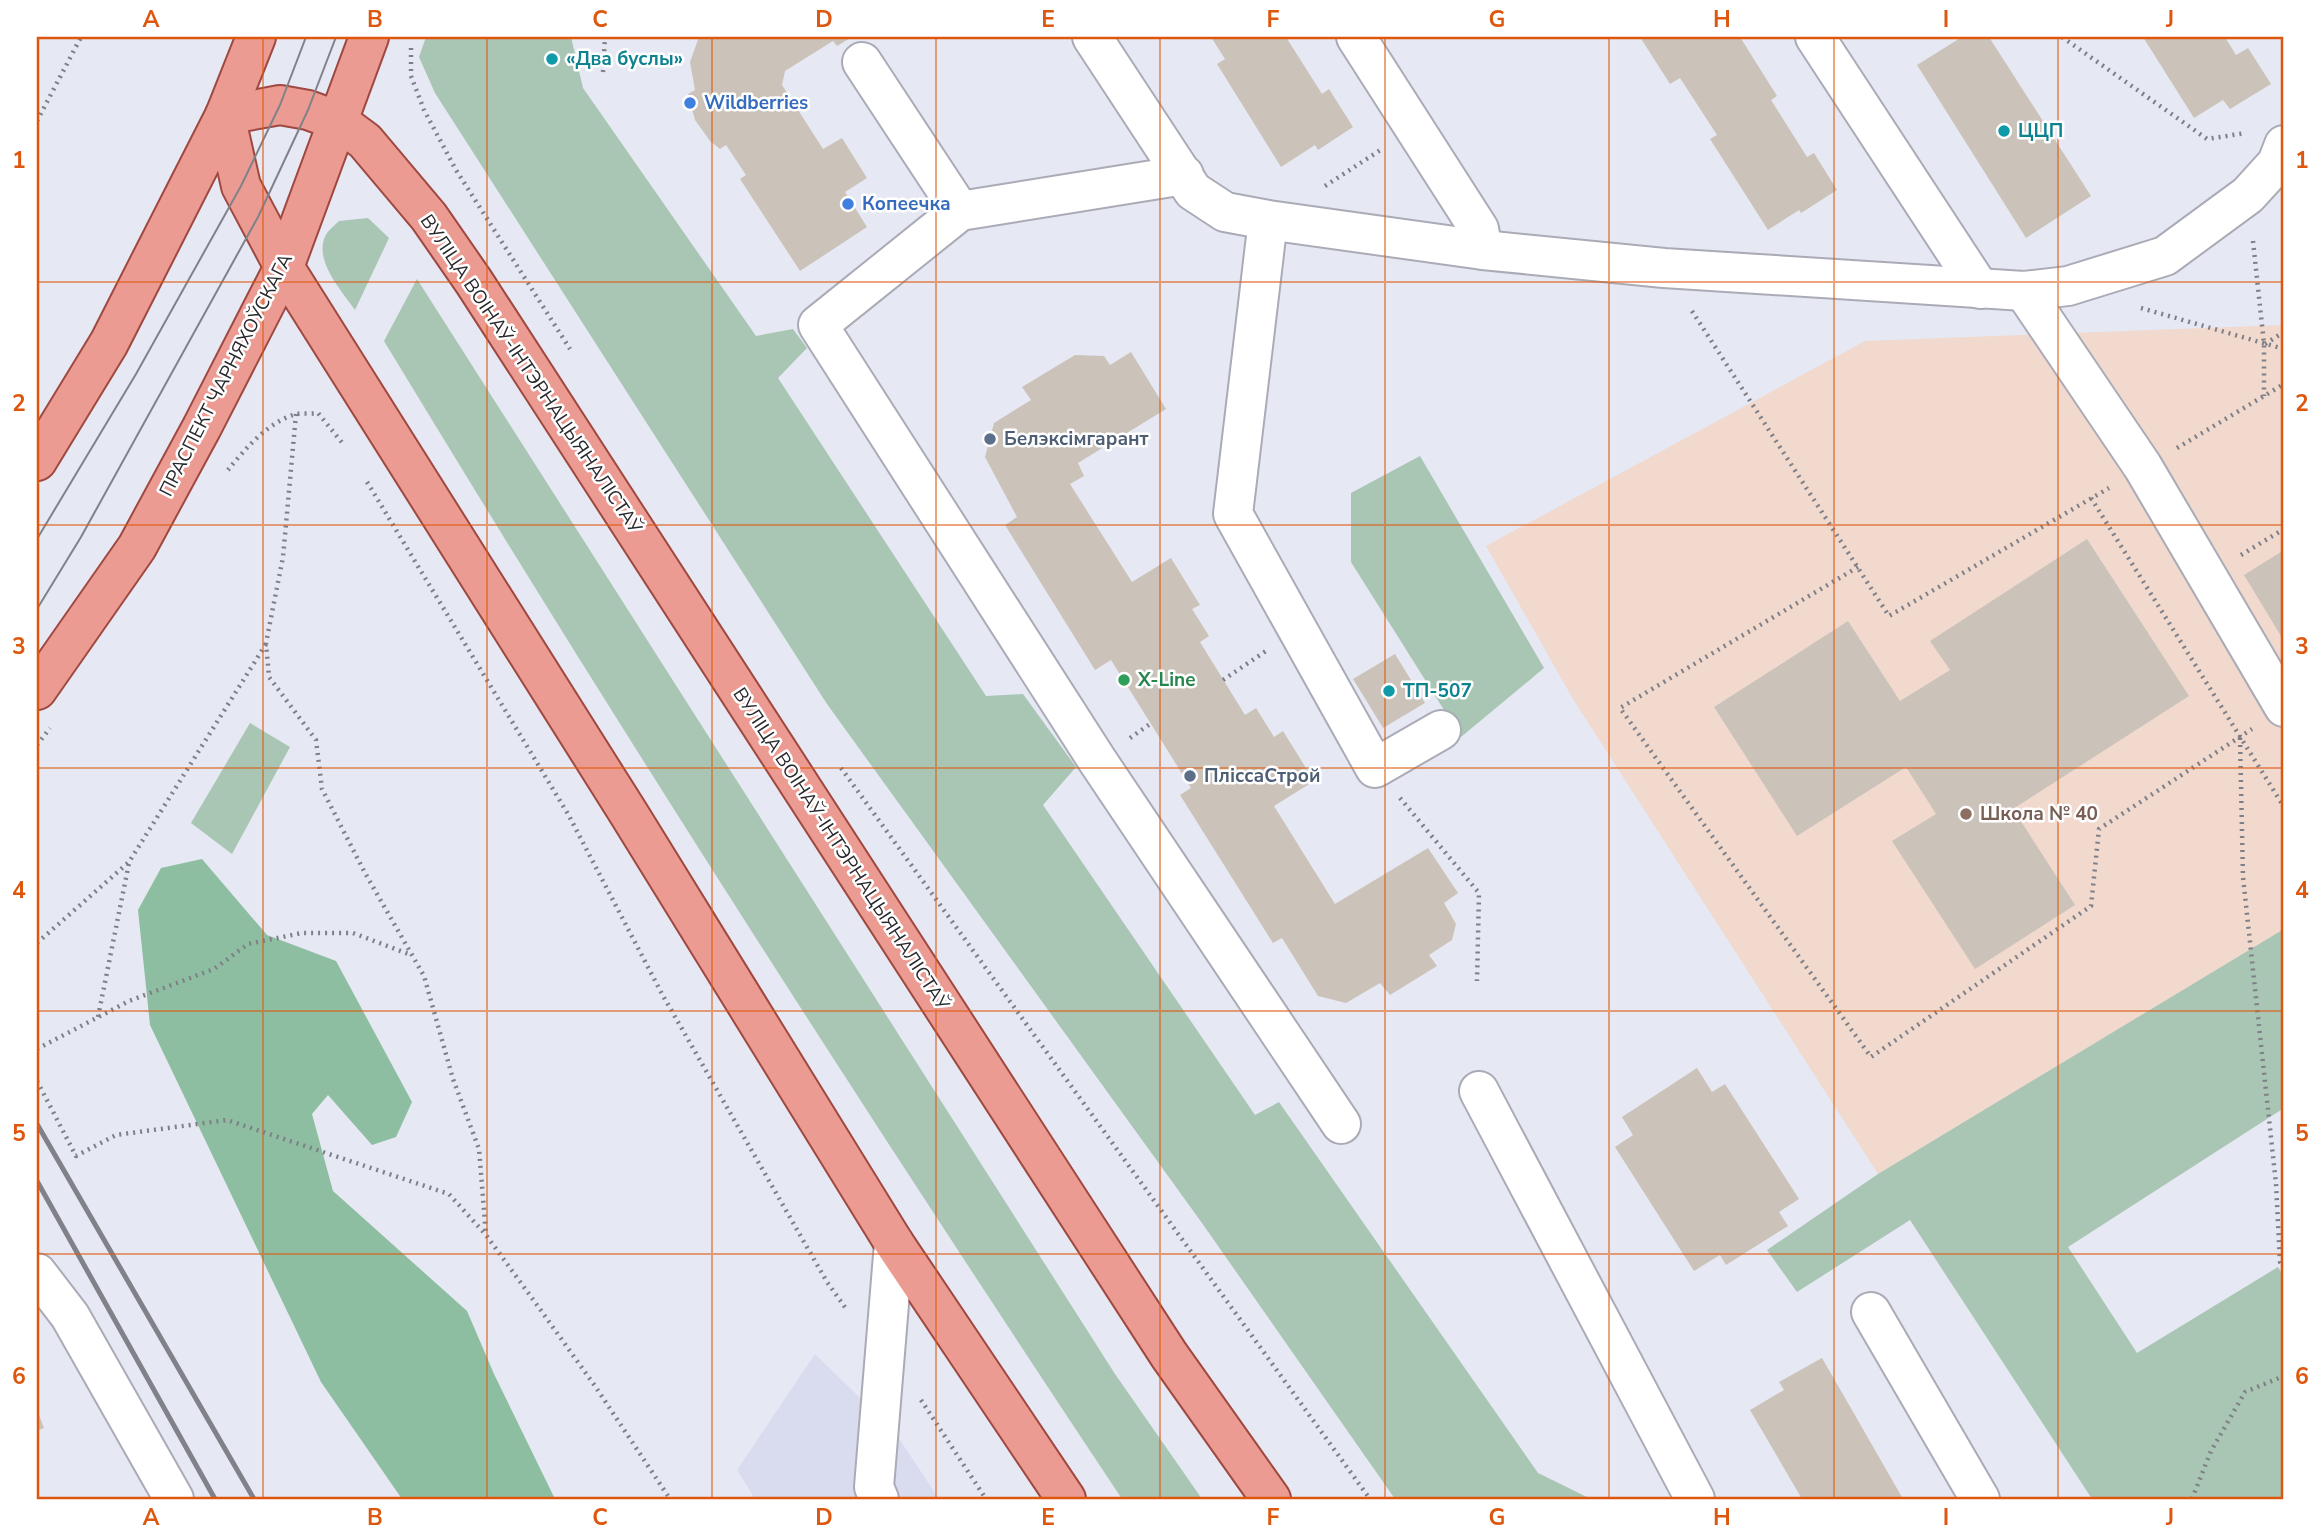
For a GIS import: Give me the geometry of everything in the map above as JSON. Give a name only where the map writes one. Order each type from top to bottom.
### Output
[{"type":"main road","points":[[37,461],[109,343],[225,115],[256,37]]},
{"type":"main road","name":"ПРАСПЕКТ ЧАРНЯХОЎСКАГА","points":[[37,690],[137,547],[284,267],[369,37]]},
{"type":"main road","name":"ВУЛІЦА ВОІНАЎ-ІНТЭРНАЦЫЯНАЛІСТАЎ","points":[[225,115],[280,105],[308,110],[338,121],[365,141],[429,218],[474,282],[1161,1343],[1270,1499]]},
{"type":"main road","points":[[225,115],[241,186],[284,267],[629,814],[894,1243],[1066,1499]]},
{"type":"street","points":[[1092,37],[1193,191],[1225,212],[1483,250],[1664,268],[2024,291],[2068,286],[2165,256],[2248,195],[2277,163],[2271,139]]},
{"type":"street","points":[[1356,37],[1479,229],[1483,250]]},
{"type":"street","points":[[1815,37],[1980,289]]},
{"type":"street","points":[[862,62],[960,211]]},
{"type":"street","points":[[1184,175],[960,211],[818,325],[1097,760],[1341,1125]]},
{"type":"street","points":[[1268,220],[1233,514],[1375,768],[1441,730]]},
{"type":"street","points":[[2024,291],[2143,467],[2284,707]]},
{"type":"street","points":[[1479,1091],[1695,1499]]},
{"type":"street","points":[[879,1499],[874,1487],[894,1243]]},
{"type":"street","points":[[37,1273],[70,1316],[174,1499]]},
{"type":"street","points":[[1871,1312],[1980,1499]]},
{"type":"path","points":[[37,121],[81,37]]},
{"type":"path","points":[[603,72],[605,37]]},
{"type":"path","points":[[2062,37],[2207,139],[2271,139]]},
{"type":"path","points":[[411,44],[411,76],[424,110],[456,170],[575,357]]},
{"type":"path","points":[[1316,191],[1386,147]]},
{"type":"path","points":[[2248,195],[2264,344],[2264,396]]},
{"type":"path","points":[[1664,268],[1889,616],[2284,384]]},
{"type":"path","points":[[2133,305],[2284,349]]},
{"type":"path","points":[[2264,344],[2284,332]]},
{"type":"path","points":[[277,424],[296,414],[318,413],[347,447]]},
{"type":"path","points":[[296,414],[283,557],[266,643],[269,677],[316,740],[322,789],[424,976],[453,1079],[479,1149],[486,1235]]},
{"type":"path","points":[[361,471],[568,814],[662,994],[827,1282],[849,1312]]},
{"type":"path","points":[[2091,498],[2284,807]]},
{"type":"path","points":[[2207,576],[2284,528]]},
{"type":"path","points":[[1858,567],[1620,708],[1871,1057],[2091,906],[2099,829],[2284,707]]},
{"type":"path","points":[[1223,680],[1297,630]]},
{"type":"path","points":[[37,943],[130,862],[266,643]]},
{"type":"path","points":[[2240,737],[2243,877],[2276,1184],[2280,1262],[2284,1268]]},
{"type":"path","points":[[838,764],[1370,1499]]},
{"type":"path","points":[[1375,768],[1479,893],[1477,981]]},
{"type":"path","points":[[98,1017],[130,862]]},
{"type":"path","points":[[37,1049],[129,1000],[214,969],[248,944],[302,933],[353,933],[412,955]]},
{"type":"path","points":[[37,1082],[76,1156],[116,1135],[227,1120],[449,1194],[486,1235],[595,1385],[670,1499]]},
{"type":"path","points":[[886,1362],[929,1408],[986,1499]]},
{"type":"path","points":[[2192,1499],[2211,1451],[2245,1392],[2284,1376]]},
{"type":"shaded area","name":"Школа № 40","points":[[2284,325],[2284,930],[1878,1174],[1573,699],[1486,546],[1865,341]]},
{"type":"shaded area","points":[[815,1354],[894,1431],[939,1499],[755,1499],[737,1470]]},
{"type":"green space","points":[[426,37],[571,37],[583,88],[756,336],[793,329],[807,348],[778,378],[986,696],[1023,694],[1076,767],[1043,805],[1255,1115],[1279,1102],[1538,1473],[1591,1499],[1395,1499],[1202,1223],[827,704],[435,93],[419,57]]},
{"type":"green space","points":[[368,218],[389,238],[355,310],[330,274],[325,263],[323,243],[327,233],[339,221]]},
{"type":"green space","points":[[417,279],[1115,1374],[1202,1499],[1122,1499],[840,1069],[564,634],[384,341]]},
{"type":"green space","points":[[1420,456],[1544,668],[1461,737],[1351,562],[1351,493]]},
{"type":"green space","points":[[250,723],[290,747],[232,854],[191,823]]},
{"type":"green space","points":[[202,859],[267,935],[336,961],[412,1102],[396,1137],[372,1145],[328,1095],[312,1114],[333,1191],[467,1311],[494,1374],[555,1499],[402,1499],[321,1382],[150,1025],[138,910],[161,868]]},
{"type":"green space","points":[[2284,929],[2284,1108],[2068,1247],[2137,1353],[2278,1267],[2284,1277],[2284,1499],[2092,1499],[1910,1220],[1797,1292],[1767,1250],[1878,1174]]},
{"type":"building","points":[[699,37],[852,37],[837,46],[833,41],[785,71],[782,85],[823,149],[842,138],[867,178],[845,192],[867,227],[800,271],[740,179],[746,175],[726,145],[720,149],[710,141],[695,120],[688,94],[695,90],[690,62]]},
{"type":"building","points":[[1211,37],[1286,37],[1322,94],[1329,89],[1353,127],[1318,150],[1315,145],[1281,167],[1217,64],[1225,59]]},
{"type":"building","points":[[1640,37],[1740,37],[1777,96],[1771,100],[1807,157],[1814,153],[1837,190],[1768,230],[1710,139],[1717,135],[1680,78],[1670,84]]},
{"type":"building","name":"ЦЦП","points":[[1962,37],[1989,37],[2091,196],[2026,238],[1917,65]]},
{"type":"building","points":[[2143,37],[2225,37],[2236,55],[2248,48],[2271,84],[2230,109],[2223,100],[2194,118]]},
{"type":"building","points":[[1131,352],[1166,409],[1078,463],[1084,476],[1070,484],[1132,582],[1171,558],[1200,605],[1192,609],[1209,636],[1200,642],[1245,715],[1256,708],[1274,737],[1283,731],[1314,781],[1274,806],[1335,904],[1428,848],[1458,893],[1444,903],[1456,924],[1452,940],[1429,955],[1437,966],[1390,995],[1380,983],[1346,1003],[1318,996],[1282,938],[1273,943],[1180,795],[1191,788],[1111,660],[1095,670],[1005,525],[1017,517],[985,457],[994,423],[1031,400],[1022,387],[1075,355],[1104,356],[1110,365]]},
{"type":"building","points":[[2087,539],[2189,696],[2013,809],[2075,905],[1975,969],[1892,841],[1936,814],[1906,767],[1797,836],[1714,707],[1848,621],[1900,701],[1950,670],[1930,641]]},
{"type":"building","points":[[2284,550],[2284,641],[2244,575]]},
{"type":"building","name":"ТП-507","points":[[1395,654],[1425,703],[1383,728],[1353,679]]},
{"type":"building","points":[[1697,1068],[1712,1092],[1725,1084],[1799,1199],[1779,1212],[1788,1226],[1726,1265],[1720,1255],[1694,1271],[1615,1147],[1633,1135],[1622,1117]]},
{"type":"building","points":[[1822,1358],[1903,1499],[1802,1499],[1750,1410],[1784,1390],[1779,1382]]},
{"type":"building","points":[[37,1410],[44,1428],[37,1431]]},
{"type":"tram line","points":[[37,539],[136,374],[241,186],[280,105],[306,37]]},
{"type":"tram line","points":[[37,609],[81,537],[258,217],[308,110],[336,37]]},
{"type":"railway","points":[[37,1124],[254,1499]]},
{"type":"railway","points":[[37,1181],[215,1499]]},
{"type":"place","name":"«Два буслы»","points":[[552,59]]},
{"type":"place","name":"Wildberries","points":[[690,103]]},
{"type":"place","name":"ЦЦП","points":[[2004,131]]},
{"type":"place","name":"Копеечка","points":[[848,204]]},
{"type":"place","name":"Белэксімгарант","points":[[990,439]]},
{"type":"place","name":"X-Line","points":[[1124,680]]},
{"type":"place","name":"ТП-507","points":[[1389,691]]},
{"type":"place","name":"ПліссаСтрой","points":[[1190,776]]},
{"type":"place","name":"Школа № 40","points":[[1966,814]]}]
